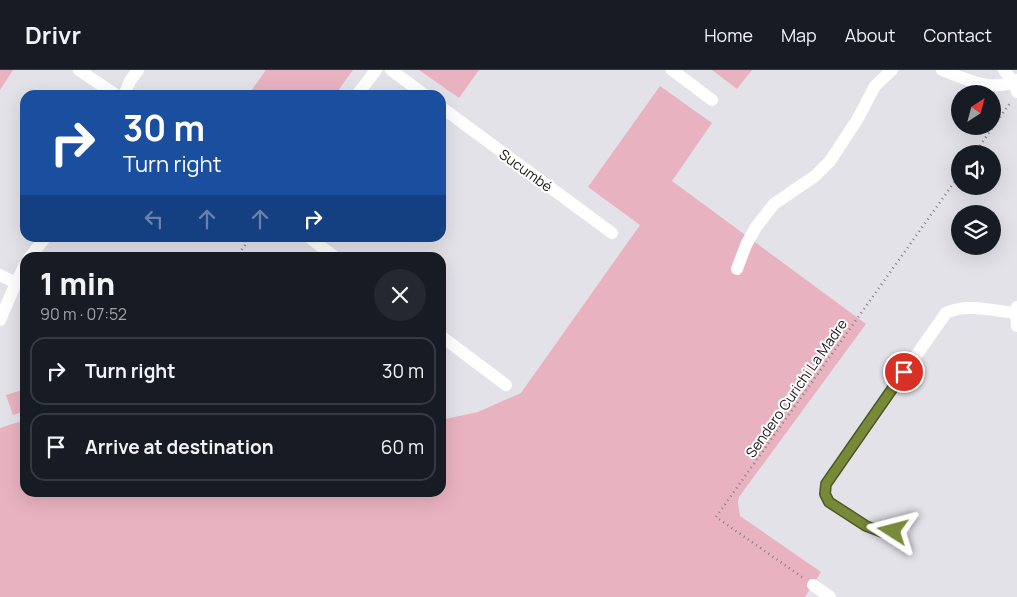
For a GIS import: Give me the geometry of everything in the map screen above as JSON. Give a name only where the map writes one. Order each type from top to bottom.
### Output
[{"type":"street","points":[[79,70],[109,90]]},
{"type":"street","points":[[126,90],[138,70]]},
{"type":"street","points":[[361,90],[376,70]]},
{"type":"street","points":[[391,70],[418,90]]},
{"type":"street","points":[[672,70],[712,100]]},
{"type":"street","points":[[737,268],[746,245],[756,227],[774,204],[815,176],[830,161],[857,120],[875,86],[892,70]]},
{"type":"street","points":[[942,70],[982,84],[1015,89]]},
{"type":"street","points":[[1004,70],[1015,89]]},
{"type":"street","name":"Sucumbé","points":[[446,111],[612,233]]},
{"type":"street","points":[[33,252],[42,242]]},
{"type":"street","points":[[315,242],[328,252]]},
{"type":"street","points":[[0,275],[16,283]]},
{"type":"street","points":[[0,320],[20,275]]},
{"type":"street","points":[[904,530],[882,532],[866,526],[829,502],[825,494],[826,484],[946,313],[953,309],[964,308],[1016,310],[1017,326]]},
{"type":"street","points":[[446,340],[506,385]]},
{"type":"street","points":[[813,585],[830,597]]},
{"type":"path","points":[[980,145],[1015,89]]},
{"type":"path","name":"Sendero Curichi La Madre","points":[[813,585],[716,517],[951,187]]},
{"type":"shaded area","points":[[0,70],[13,70],[0,90]]},
{"type":"shaded area","points":[[266,70],[353,70],[339,90],[252,90]]},
{"type":"shaded area","points":[[419,70],[479,70],[459,98]]},
{"type":"shaded area","points":[[712,70],[752,70],[737,89]]},
{"type":"shaded area","points":[[660,86],[712,123],[672,181],[866,324],[739,497],[740,516],[821,572],[805,597],[0,597],[0,428],[20,422],[20,497],[446,497],[446,419],[478,412],[521,393],[640,225],[588,187]]},
{"type":"shaded area","points":[[20,391],[20,413],[13,415],[6,395]]},
{"type":"route","points":[[893,531],[882,532],[866,526],[829,502],[825,494],[826,484],[904,372]]}]
